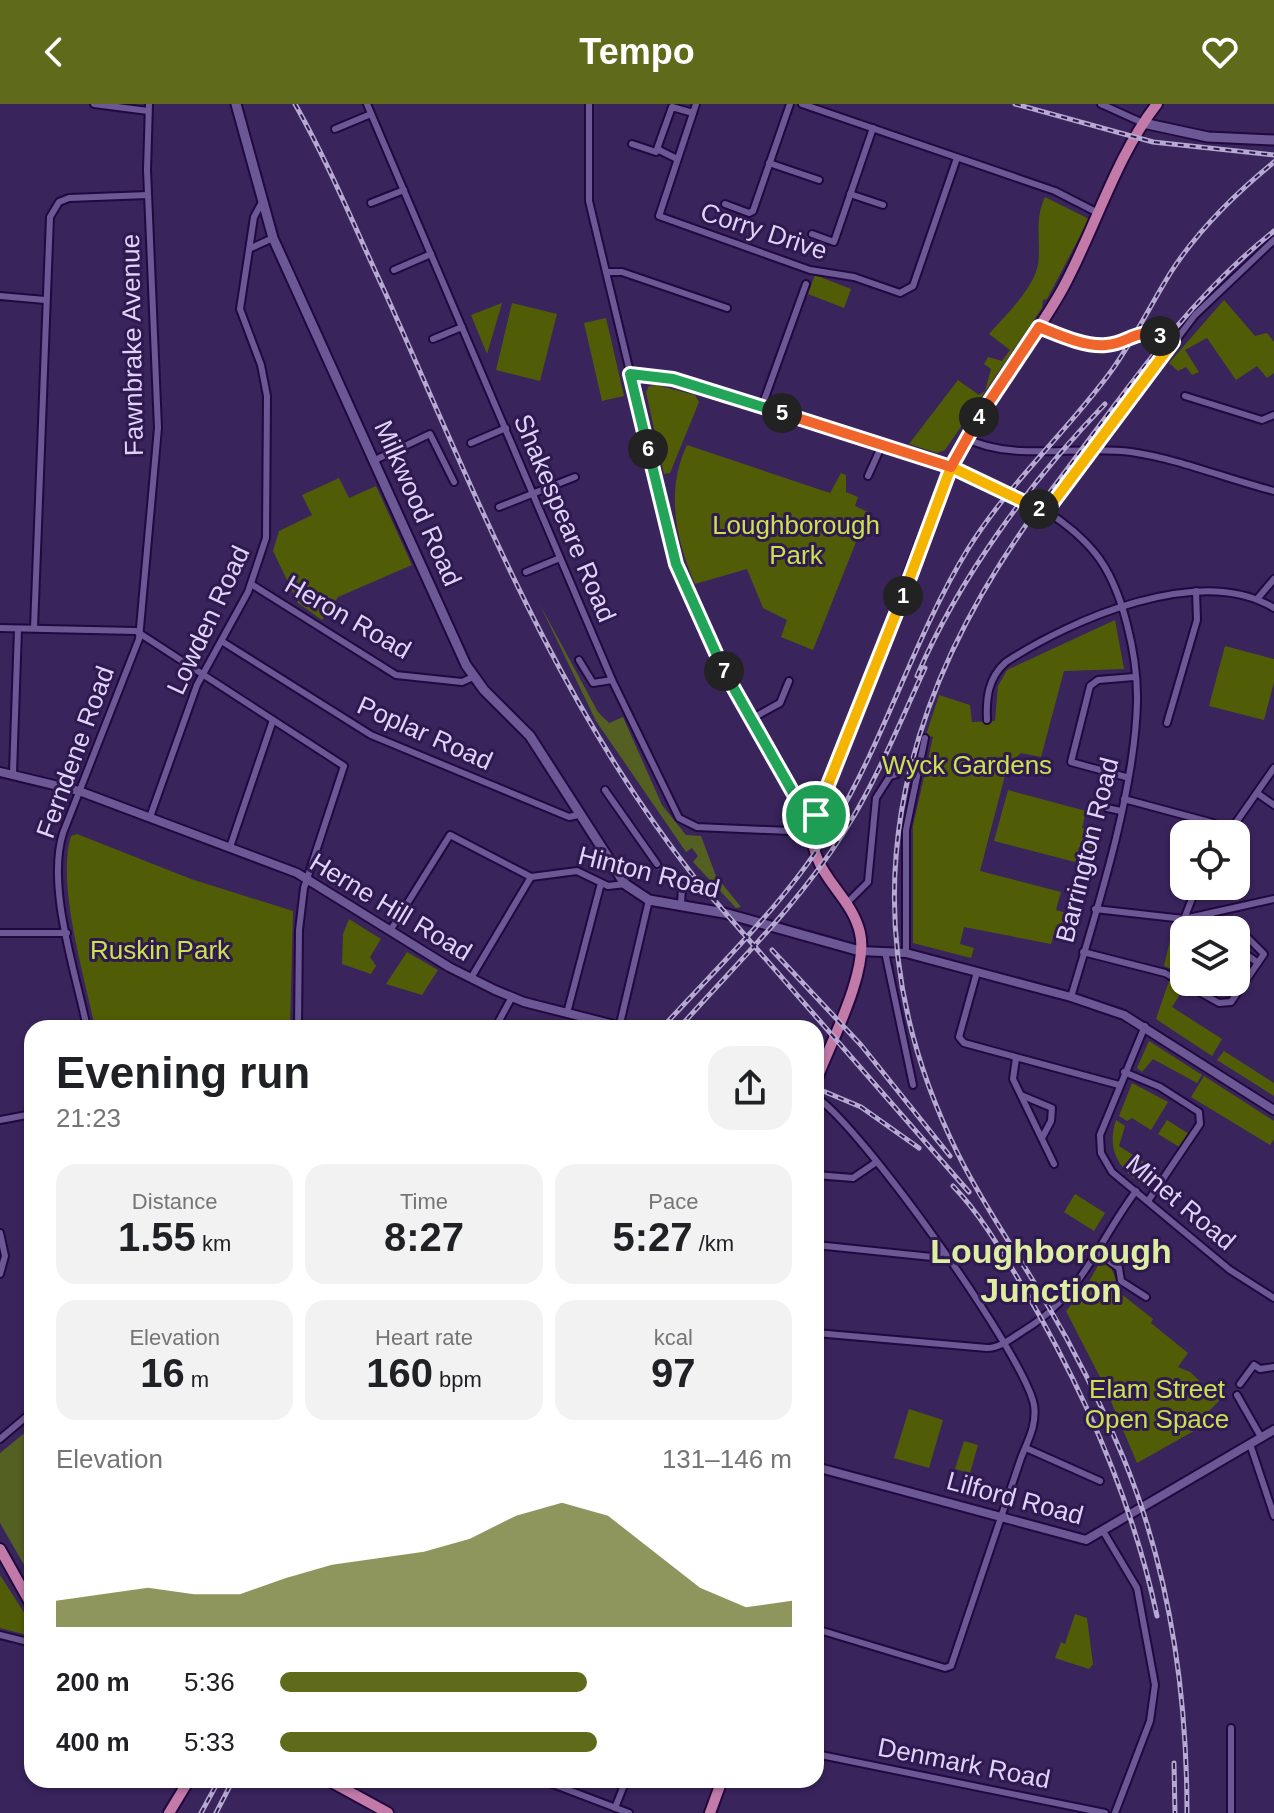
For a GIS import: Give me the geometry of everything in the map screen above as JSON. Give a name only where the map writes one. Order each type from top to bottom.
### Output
[{"type":"main road","name":"Milkwood Road","points":[[236,104],[261,204],[273,238],[473,677],[526,731],[625,884]]},
{"type":"main road","points":[[824,1059],[849,996],[860,951],[860,933],[845,904],[824,875],[812,832],[816,815],[864,702],[951,467],[966,438],[1039,327],[1100,214],[1143,123],[1157,104]]},
{"type":"main road","points":[[1143,123],[1208,137],[1274,140]]},
{"type":"main road","name":"Hinton Road","points":[[625,884],[649,900],[681,904],[860,951]]},
{"type":"main road","points":[[0,1549],[24,1592]]},
{"type":"main road","points":[[169,1813],[184,1788]]},
{"type":"main road","points":[[343,1788],[388,1813]]},
{"type":"main road","points":[[710,1813],[719,1788]]},
{"type":"street","points":[[94,104],[149,108]]},
{"type":"street","name":"Shakespeare Road","points":[[367,104],[612,680],[683,822],[697,827],[812,832]]},
{"type":"street","points":[[589,104],[589,201],[676,564],[713,648],[751,719],[800,805],[816,815]]},
{"type":"street","name":"Corry Drive","points":[[696,104],[658,213],[661,218],[810,270],[854,277],[900,293],[913,286],[957,158]]},
{"type":"street","points":[[725,204],[751,213],[790,104]]},
{"type":"street","points":[[802,104],[1055,191],[1100,214]]},
{"type":"street","points":[[1101,104],[1143,123]]},
{"type":"street","points":[[656,152],[672,107],[693,113]]},
{"type":"street","name":"Fawnbrake Avenue","points":[[139,633],[158,428],[148,195],[149,108]]},
{"type":"street","points":[[335,129],[371,114]]},
{"type":"street","points":[[812,234],[834,242],[873,128]]},
{"type":"street","points":[[632,144],[677,159]]},
{"type":"street","points":[[769,163],[819,180]]},
{"type":"street","points":[[371,203],[404,190]]},
{"type":"street","points":[[850,194],[883,205]]},
{"type":"street","points":[[34,628],[50,217],[59,202],[76,197],[148,195]]},
{"type":"street","name":"Lowden Road","points":[[150,817],[202,675],[223,642],[251,584],[266,538],[269,500],[266,389],[240,309],[254,217],[261,204]]},
{"type":"street","points":[[251,248],[273,238]]},
{"type":"street","points":[[1045,513],[1173,342],[1222,285],[1274,240]]},
{"type":"street","points":[[394,270],[431,254]]},
{"type":"street","points":[[608,272],[622,272],[727,308]]},
{"type":"street","points":[[762,406],[806,284]]},
{"type":"street","points":[[0,296],[45,300]]},
{"type":"street","points":[[433,339],[462,327]]},
{"type":"street","points":[[1039,327],[1100,345],[1113,345],[1136,333],[1154,334],[1173,342]]},
{"type":"street","name":"Barrington Road","points":[[630,374],[659,376],[951,467],[1045,513],[1096,554],[1114,582],[1122,606],[1137,699],[1124,799],[1071,997]]},
{"type":"street","points":[[1185,396],[1262,420],[1274,415]]},
{"type":"street","points":[[471,443],[506,428]]},
{"type":"street","points":[[375,460],[430,434],[454,482]]},
{"type":"street","points":[[966,438],[1006,450],[1094,448],[1143,454],[1274,491]]},
{"type":"street","points":[[868,476],[882,445]]},
{"type":"street","points":[[499,507],[575,477]]},
{"type":"street","points":[[526,572],[560,558]]},
{"type":"street","points":[[1258,598],[1274,579]]},
{"type":"street","name":"Heron Road","points":[[251,584],[396,675],[462,682],[473,677]]},
{"type":"street","points":[[987,720],[988,690],[995,674],[1006,662],[1122,606],[1215,590],[1258,598],[1274,608]]},
{"type":"street","points":[[1167,723],[1197,620],[1196,591]]},
{"type":"street","points":[[0,628],[124,629],[139,633],[344,766],[308,878],[299,930],[298,1020]]},
{"type":"street","points":[[13,773],[18,629]]},
{"type":"street","name":"Ferndene Road","points":[[85,1020],[67,933],[58,858],[79,791],[139,633]]},
{"type":"street","name":"Poplar Road","points":[[223,642],[371,735],[569,817],[578,815]]},
{"type":"street","points":[[579,660],[593,683],[612,680]]},
{"type":"street","points":[[1071,762],[1090,686],[1098,680],[1134,677]]},
{"type":"street","points":[[751,719],[780,703],[789,681]]},
{"type":"street","points":[[230,847],[273,720]]},
{"type":"street","points":[[906,953],[906,830],[925,738]]},
{"type":"street","points":[[1060,759],[1126,777]]},
{"type":"street","points":[[1238,820],[1274,768]]},
{"type":"street","name":"Herne Hill Road","points":[[0,772],[79,791],[308,878],[471,978],[512,997],[594,1020]]},
{"type":"street","points":[[845,904],[868,882],[876,798],[890,776],[897,774]]},
{"type":"street","points":[[605,790],[657,864]]},
{"type":"street","points":[[1257,793],[1274,805]]},
{"type":"street","points":[[1124,799],[1202,820]]},
{"type":"street","points":[[1107,808],[1121,811]]},
{"type":"street","points":[[390,931],[450,835],[531,877],[471,978]]},
{"type":"street","points":[[1098,862],[1106,864]]},
{"type":"street","name":"Hinton Road","points":[[531,877],[577,871],[614,887],[625,884]]},
{"type":"street","points":[[670,879],[682,887],[681,904]]},
{"type":"street","points":[[567,1013],[601,883]]},
{"type":"street","points":[[1200,916],[1274,899]]},
{"type":"street","points":[[623,1020],[649,900]]},
{"type":"street","points":[[1095,909],[1170,917]]},
{"type":"street","points":[[0,933],[67,933]]},
{"type":"street","points":[[1083,952],[1165,973],[1219,1003],[1231,1002],[1264,954],[1250,940]]},
{"type":"street","points":[[860,951],[906,953],[1071,997],[1145,1026],[1274,1110]]},
{"type":"street","points":[[885,952],[913,1085]]},
{"type":"street","points":[[1250,957],[1258,963]]},
{"type":"street","points":[[977,972],[959,1037],[964,1043],[1119,1085]]},
{"type":"street","points":[[499,1020],[512,997]]},
{"type":"street","name":"Minet Road","points":[[1145,1026],[1100,1135],[1101,1153],[1112,1172],[1230,1270],[1274,1298]]},
{"type":"street","points":[[1016,1058],[1013,1079],[1054,1164]]},
{"type":"street","points":[[1124,1072],[1154,1084],[1199,1112],[1200,1124],[1148,1201]]},
{"type":"street","points":[[1021,1095],[1052,1108],[1051,1121],[1042,1138]]},
{"type":"street","points":[[824,1106],[875,1163],[944,1252],[1004,1343],[1033,1404],[1034,1424],[951,1666],[945,1668],[824,1631]]},
{"type":"street","points":[[0,1120],[24,1116]]},
{"type":"street","points":[[824,1176],[851,1178],[875,1163]]},
{"type":"street","points":[[824,1334],[987,1348],[1004,1343],[1057,1309],[1098,1253],[1136,1191]]},
{"type":"street","points":[[0,1233],[5,1256],[0,1274]]},
{"type":"street","points":[[824,1246],[932,1257],[944,1252]]},
{"type":"street","points":[[1098,1253],[1119,1268],[1121,1281],[1146,1297]]},
{"type":"street","points":[[1240,1384],[1254,1365],[1260,1369],[1274,1367]]},
{"type":"street","points":[[1237,1395],[1261,1437]]},
{"type":"street","points":[[0,1439],[24,1419]]},
{"type":"street","name":"Lilford Road","points":[[824,1469],[1083,1539],[1103,1531],[1151,1499],[1274,1430]]},
{"type":"street","points":[[1250,1444],[1274,1516]]},
{"type":"street","points":[[1026,1448],[1100,1481]]},
{"type":"street","points":[[1103,1531],[1137,1588],[1155,1685],[1150,1721],[1115,1813]]},
{"type":"street","points":[[0,1635],[24,1641]]},
{"type":"street","points":[[1231,1728],[1231,1813]]},
{"type":"street","name":"Denmark Road","points":[[824,1756],[1078,1810],[1105,1813]]},
{"type":"street","points":[[567,1788],[629,1813]]},
{"type":"street","points":[[615,1808],[623,1788]]},
{"type":"green space","points":[[1045,197],[1089,219],[1047,299],[1043,300],[1042,308],[945,450],[937,453],[909,444],[958,380],[979,395],[985,391],[991,369],[984,364],[988,357],[1002,361],[1010,350],[989,334],[1021,297],[1036,272],[1039,217]]},
{"type":"green space","points":[[815,275],[851,289],[844,308],[808,294]]},
{"type":"green space","points":[[1224,300],[1255,336],[1267,333],[1274,342],[1274,373],[1267,378],[1257,366],[1236,380],[1207,338],[1185,350],[1199,372],[1192,375],[1186,367],[1178,371],[1169,363]]},
{"type":"green space","points":[[502,303],[487,354],[471,315]]},
{"type":"green space","points":[[512,303],[557,314],[540,381],[496,370]]},
{"type":"green space","points":[[606,318],[624,396],[602,401],[584,323]]},
{"type":"green space","points":[[649,386],[695,395],[699,402],[670,473],[664,474],[646,392]]},
{"type":"green space","name":"Loughborough Park","points":[[687,445],[830,493],[841,473],[846,475],[846,492],[858,497],[855,506],[868,512],[813,650],[781,637],[787,620],[763,608],[747,569],[695,584],[678,533],[675,498],[680,462]]},
{"type":"green space","points":[[339,478],[349,498],[376,486],[412,565],[338,597],[322,620],[298,603],[273,551],[279,531],[312,515],[302,495]]},
{"type":"green space","points":[[539,603],[598,712],[609,723],[623,717],[662,805],[686,835],[701,836],[716,876],[741,907],[736,908],[693,862],[698,856],[692,848],[686,852],[596,721]]},
{"type":"green space","name":"Wyck Gardens","points":[[1115,620],[1124,669],[1064,671],[1041,757],[1021,753],[1008,764],[980,871],[1061,892],[1056,910],[1080,917],[1075,937],[1055,932],[1051,944],[964,927],[960,944],[974,948],[971,958],[913,943],[913,826],[933,737],[926,735],[939,695],[970,705],[972,722],[995,721],[998,686],[1007,670]]},
{"type":"green space","points":[[1225,646],[1274,659],[1274,682],[1264,720],[1209,706]]},
{"type":"green space","points":[[1008,790],[1086,811],[1082,828],[1101,834],[1097,851],[1079,847],[1075,862],[994,841]]},
{"type":"green space","name":"Ruskin Park","points":[[77,834],[191,879],[293,911],[290,1020],[93,1020],[69,904],[67,856],[71,836]]},
{"type":"green space","points":[[349,919],[381,939],[370,957],[376,966],[371,974],[342,964],[343,934]]},
{"type":"green space","points":[[1170,940],[1170,968],[1164,966]]},
{"type":"green space","points":[[407,952],[438,970],[422,995],[386,984]]},
{"type":"green space","points":[[1169,981],[1170,996],[1179,996],[1172,1007],[1222,1039],[1212,1056],[1156,1019]]},
{"type":"green space","points":[[1149,1041],[1202,1075],[1197,1083],[1153,1059],[1142,1072],[1137,1068]]},
{"type":"green space","points":[[1224,1051],[1274,1083],[1274,1096],[1217,1060]]},
{"type":"green space","points":[[1204,1076],[1274,1121],[1274,1139],[1270,1145],[1191,1097]]},
{"type":"green space","points":[[1132,1083],[1168,1102],[1151,1130],[1132,1118],[1127,1121],[1119,1116]]},
{"type":"green space","points":[[1116,1120],[1125,1126],[1119,1146],[1158,1171],[1151,1190],[1132,1177],[1118,1161],[1113,1142]]},
{"type":"green space","points":[[1167,1120],[1189,1134],[1181,1148],[1158,1134]]},
{"type":"green space","points":[[1075,1194],[1105,1213],[1094,1231],[1064,1212]]},
{"type":"green space","name":"Elam Street Open Space","points":[[1101,1260],[1110,1265],[1117,1282],[1115,1289],[1153,1319],[1151,1323],[1188,1353],[1178,1367],[1190,1372],[1220,1400],[1202,1418],[1201,1427],[1137,1463],[1104,1385],[1066,1311],[1086,1287]]},
{"type":"green space","points":[[909,1409],[943,1420],[929,1468],[894,1458]]},
{"type":"green space","points":[[24,1434],[24,1565],[0,1523],[0,1453]]},
{"type":"green space","points":[[964,1441],[978,1445],[970,1473],[955,1469]]},
{"type":"green space","points":[[0,1575],[24,1612],[24,1634],[0,1628]]},
{"type":"green space","points":[[1075,1614],[1087,1618],[1093,1664],[1089,1669],[1055,1658],[1061,1642],[1065,1644]]},
{"type":"tunnel","points":[[657,864],[670,879]]},
{"type":"railway","points":[[295,104],[341,196],[522,594],[601,740],[645,811],[695,878],[819,1020]]},
{"type":"railway","points":[[1015,104],[1153,142],[1274,155]]},
{"type":"railway","points":[[670,1020],[796,880],[833,825],[869,757],[949,583],[984,525],[1112,370],[1193,241],[1232,199],[1274,162]]},
{"type":"railway","points":[[1187,1813],[1179,1677],[1163,1587],[1139,1500],[1115,1437],[1086,1376],[968,1173],[922,1066],[901,979],[894,894],[902,810],[922,728],[954,648],[997,569],[1127,388],[1181,321],[1241,259],[1274,231]]},
{"type":"railway","points":[[917,676],[954,602],[999,532],[1050,465],[1105,404]]},
{"type":"railway","points":[[686,1020],[766,933],[826,859],[867,792],[925,668]]},
{"type":"railway","points":[[772,950],[861,1045],[950,1156]]},
{"type":"railway","points":[[824,1026],[969,1192]]},
{"type":"railway","points":[[824,1091],[861,1107],[919,1148]]},
{"type":"railway","points":[[953,1186],[982,1222],[1007,1261],[1086,1406],[1120,1488],[1147,1572],[1157,1616]]},
{"type":"railway","points":[[1174,1763],[1175,1813]]},
{"type":"railway","points":[[201,1813],[215,1788]]},
{"type":"railway","points":[[216,1813],[229,1788]]},
{"type":"district","name":"Loughborough Junction","points":[[1051,1270]]},
{"type":"route","points":[[816,815],[800,805],[735,692],[676,564],[630,374],[673,379],[951,467],[968,434],[1039,327],[1100,345],[1113,345],[1136,333],[1154,334],[1173,342],[1045,513],[1005,490],[951,467],[864,702],[816,815]]}]
